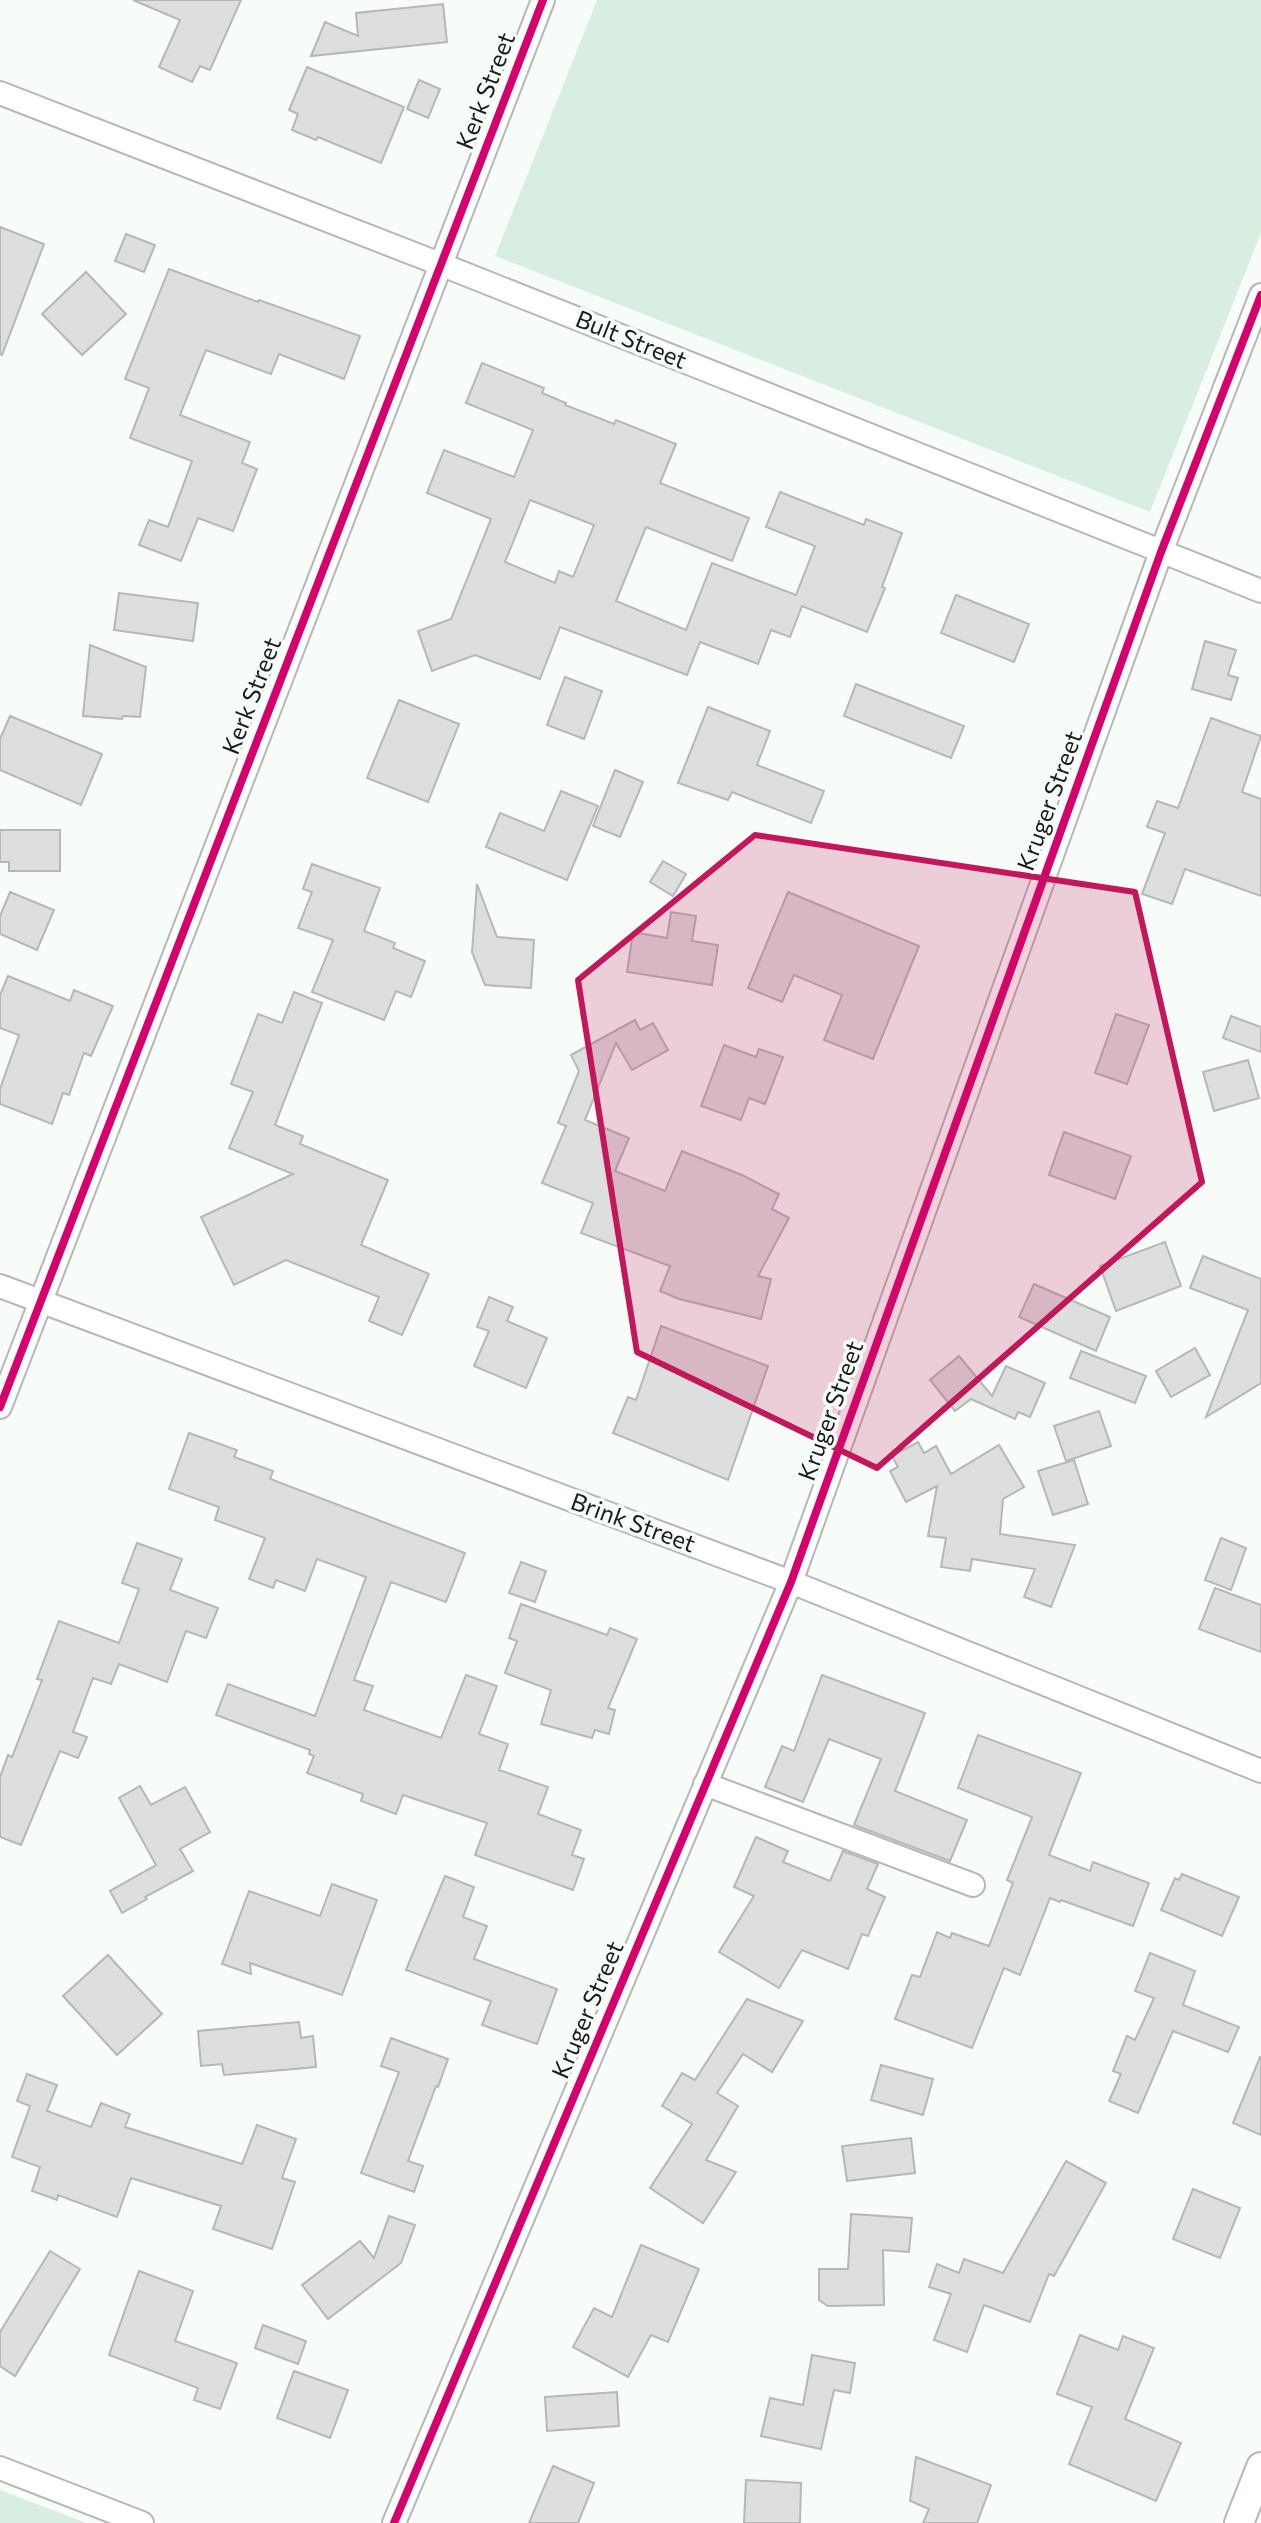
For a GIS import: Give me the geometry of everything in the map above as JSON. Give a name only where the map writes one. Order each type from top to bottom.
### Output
[{"type":"street","name":"Kerk Street","points":[[0,1407],[543,0]]},
{"type":"street","name":"Bult Street","points":[[0,93],[440,264],[1261,591]]},
{"type":"street","name":"Kruger Street","points":[[394,2523],[791,1582],[1161,552],[1261,295]]},
{"type":"street","name":"Brink Street","points":[[0,1286],[791,1582],[1261,1771]]},
{"type":"street","points":[[705,1784],[973,1885]]},
{"type":"street","points":[[1239,2523],[1261,2467]]},
{"type":"street","points":[[0,2468],[142,2523]]},
{"type":"highlighted area","points":[[755,835],[1135,892],[1202,1182],[877,1468],[637,1352],[578,980]]},
{"type":"green space","points":[[597,0],[1261,0],[1261,233],[1150,512],[495,256]]},
{"type":"green space","points":[[0,2490],[86,2523],[0,2523]]},
{"type":"building","points":[[133,0],[241,0],[210,70],[200,66],[192,82],[159,67],[180,20]]},
{"type":"building","points":[[443,4],[447,42],[311,56],[325,22],[358,36],[356,13]]},
{"type":"building","points":[[307,67],[404,107],[381,163],[318,137],[316,140],[292,130],[298,114],[289,110]]},
{"type":"building","points":[[419,80],[440,89],[428,118],[407,109]]},
{"type":"building","points":[[0,227],[44,244],[2,355],[0,354]]},
{"type":"building","points":[[126,234],[155,245],[144,272],[115,261]]},
{"type":"building","points":[[169,269],[360,336],[344,379],[279,354],[271,374],[206,350],[180,415],[250,442],[242,463],[257,469],[233,531],[198,518],[181,561],[139,545],[149,520],[168,527],[192,461],[130,438],[149,388],[125,379]]},
{"type":"building","points":[[86,272],[126,314],[82,355],[42,314]]},
{"type":"building","points":[[482,363],[544,388],[542,393],[565,405],[614,424],[616,420],[676,444],[660,483],[749,518],[732,561],[646,527],[616,601],[686,630],[712,563],[796,595],[815,546],[766,527],[780,492],[864,525],[866,519],[902,533],[867,632],[802,606],[790,637],[771,630],[758,664],[700,642],[687,675],[560,627],[540,679],[475,655],[432,671],[418,631],[451,619],[491,519],[427,493],[444,450],[514,477],[533,430],[466,403]],"holes":[[[530,500],[594,525],[573,577],[559,571],[555,583],[505,562]]]},
{"type":"building","points":[[119,593],[198,603],[193,641],[114,630]]},
{"type":"building","points":[[956,595],[1029,624],[1014,662],[941,633]]},
{"type":"building","points":[[1205,641],[1236,650],[1228,675],[1238,678],[1231,700],[1192,689]]},
{"type":"building","points":[[90,645],[146,667],[140,717],[83,716]]},
{"type":"building","points":[[565,677],[602,691],[584,739],[547,725]]},
{"type":"building","points":[[856,684],[964,726],[951,758],[844,716]]},
{"type":"building","points":[[399,700],[459,724],[428,802],[367,778]]},
{"type":"building","points":[[708,707],[770,731],[757,765],[824,791],[811,823],[732,792],[728,800],[678,783]]},
{"type":"building","points":[[10,716],[102,754],[81,805],[0,770],[0,739]]},
{"type":"building","points":[[1211,718],[1261,736],[1242,792],[1261,799],[1261,896],[1185,869],[1172,904],[1142,894],[1165,833],[1147,827],[1157,801],[1178,808]]},
{"type":"building","points":[[615,770],[643,782],[620,837],[593,826]]},
{"type":"building","points":[[561,791],[598,806],[567,880],[486,847],[500,813],[544,831]]},
{"type":"building","points":[[0,830],[60,830],[60,871],[9,871],[9,862],[0,862]]},
{"type":"building","points":[[663,861],[686,874],[673,896],[650,882]]},
{"type":"building","points":[[312,864],[380,888],[364,931],[395,943],[393,948],[425,961],[411,997],[396,991],[384,1020],[312,992],[333,940],[298,928],[312,892],[303,889]]},
{"type":"building","points":[[477,884],[497,937],[534,940],[531,988],[485,985],[472,952]]},
{"type":"building","points":[[10,892],[54,910],[37,950],[0,934],[0,916]]},
{"type":"building","points":[[788,892],[919,946],[873,1059],[824,1040],[842,995],[794,975],[782,1002],[748,988]]},
{"type":"building","points":[[671,912],[696,916],[692,941],[718,945],[712,985],[627,972],[633,932],[667,938]]},
{"type":"building","points":[[8,976],[70,1001],[74,990],[113,1006],[91,1056],[84,1053],[69,1095],[63,1093],[52,1124],[0,1104],[0,1089],[19,1035],[0,1028],[0,995]]},
{"type":"building","points":[[294,992],[322,1003],[275,1125],[303,1136],[300,1144],[388,1180],[361,1245],[429,1274],[402,1335],[369,1321],[379,1297],[286,1260],[234,1285],[201,1217],[293,1174],[229,1148],[253,1092],[231,1084],[258,1014],[282,1023]]},
{"type":"building","points":[[1116,1014],[1149,1025],[1127,1084],[1095,1073]]},
{"type":"building","points":[[1231,1016],[1261,1027],[1261,1052],[1223,1038]]},
{"type":"building","points":[[635,1020],[640,1030],[653,1023],[668,1050],[632,1070],[616,1043],[585,1120],[629,1138],[615,1171],[665,1191],[682,1151],[779,1194],[772,1209],[789,1218],[758,1276],[771,1279],[761,1319],[679,1299],[660,1291],[670,1266],[581,1233],[593,1203],[542,1183],[566,1126],[558,1123],[579,1071],[571,1055]]},
{"type":"building","points":[[724,1045],[756,1057],[759,1049],[783,1057],[765,1104],[749,1098],[741,1120],[701,1106]]},
{"type":"building","points":[[1248,1060],[1259,1098],[1214,1111],[1203,1072]]},
{"type":"building","points":[[1064,1132],[1131,1156],[1115,1199],[1049,1175]]},
{"type":"building","points":[[1165,1242],[1181,1286],[1116,1311],[1100,1266]]},
{"type":"building","points":[[1203,1256],[1261,1279],[1261,1383],[1206,1417],[1248,1310],[1190,1288]]},
{"type":"building","points":[[1034,1284],[1110,1317],[1096,1351],[1019,1317]]},
{"type":"building","points":[[489,1297],[513,1307],[507,1321],[547,1338],[526,1388],[474,1366],[489,1331],[477,1327]]},
{"type":"building","points":[[661,1326],[768,1366],[728,1480],[613,1433],[628,1397],[636,1400]]},
{"type":"building","points":[[1195,1348],[1210,1375],[1171,1397],[1156,1371]]},
{"type":"building","points":[[1081,1351],[1146,1376],[1135,1403],[1070,1378]]},
{"type":"building","points":[[959,1356],[992,1396],[1006,1366],[1045,1383],[1030,1417],[1018,1412],[1015,1419],[971,1399],[955,1411],[930,1380]]},
{"type":"building","points":[[1099,1411],[1111,1446],[1066,1461],[1054,1426]]},
{"type":"building","points":[[189,1433],[237,1450],[234,1457],[273,1471],[270,1479],[465,1553],[446,1602],[391,1582],[354,1680],[373,1686],[364,1710],[441,1738],[466,1675],[497,1686],[479,1734],[508,1744],[499,1770],[548,1787],[538,1814],[581,1830],[572,1855],[584,1859],[573,1890],[475,1855],[487,1823],[403,1795],[396,1814],[361,1801],[363,1794],[307,1773],[314,1756],[309,1754],[310,1750],[216,1715],[228,1684],[315,1716],[366,1577],[317,1559],[305,1591],[276,1580],[273,1588],[249,1579],[265,1538],[215,1520],[219,1507],[169,1489]]},
{"type":"building","points":[[918,1442],[924,1453],[936,1446],[951,1474],[999,1445],[1024,1487],[1003,1499],[1000,1534],[1075,1545],[1051,1607],[1024,1597],[1035,1569],[972,1559],[970,1571],[941,1567],[946,1538],[928,1536],[937,1486],[906,1502],[890,1471],[898,1467],[892,1456]]},
{"type":"building","points":[[1074,1460],[1088,1504],[1053,1515],[1038,1471]]},
{"type":"building","points":[[1221,1538],[1246,1548],[1231,1590],[1205,1580]]},
{"type":"building","points":[[137,1543],[182,1559],[170,1590],[218,1608],[206,1638],[186,1631],[167,1682],[119,1664],[111,1684],[93,1678],[73,1732],[87,1737],[78,1758],[60,1751],[21,1845],[0,1837],[0,1777],[8,1755],[12,1757],[42,1680],[37,1679],[59,1621],[119,1643],[139,1589],[122,1583]]},
{"type":"building","points":[[521,1562],[546,1571],[535,1602],[509,1593]]},
{"type":"building","points":[[1215,1588],[1261,1605],[1261,1652],[1199,1629]]},
{"type":"building","points":[[521,1604],[607,1635],[610,1628],[637,1639],[608,1708],[615,1710],[609,1734],[595,1730],[592,1738],[541,1724],[551,1690],[505,1673],[517,1641],[509,1638]]},
{"type":"building","points":[[822,1675],[925,1713],[895,1791],[967,1820],[950,1861],[854,1825],[881,1759],[829,1739],[803,1802],[765,1787],[782,1746],[794,1751]]},
{"type":"building","points":[[978,1735],[1081,1773],[1049,1855],[1090,1871],[1093,1862],[1149,1883],[1133,1926],[1050,1898],[1020,1975],[1004,1968],[972,2048],[895,2019],[912,1975],[920,1977],[937,1932],[950,1938],[952,1933],[989,1946],[1013,1883],[1007,1880],[1032,1817],[958,1788]]},
{"type":"building","points":[[140,1786],[151,1805],[185,1787],[210,1832],[180,1849],[193,1871],[122,1913],[110,1891],[156,1865],[119,1798]]},
{"type":"building","points":[[756,1837],[788,1851],[783,1862],[830,1881],[843,1851],[878,1864],[867,1889],[885,1897],[868,1936],[862,1934],[848,1969],[802,1950],[779,1988],[719,1952],[754,1896],[734,1887]]},
{"type":"building","points":[[1182,1874],[1239,1897],[1222,1936],[1161,1910],[1175,1878],[1179,1880]]},
{"type":"building","points":[[445,1876],[474,1887],[463,1917],[487,1926],[474,1959],[557,1989],[537,2044],[482,2025],[491,2001],[406,1970]]},
{"type":"building","points":[[332,1884],[377,1900],[342,1995],[250,1963],[251,1974],[222,1964],[249,1891],[320,1916]]},
{"type":"building","points":[[1150,1953],[1195,1971],[1183,2005],[1239,2027],[1228,2052],[1173,2031],[1138,2113],[1109,2101],[1121,2074],[1113,2071],[1127,2036],[1135,2040],[1154,1998],[1135,1991]]},
{"type":"building","points":[[108,1955],[162,2014],[117,2055],[63,1996]]},
{"type":"building","points":[[747,1999],[803,2021],[772,2072],[743,2054],[717,2093],[738,2106],[706,2160],[736,2172],[703,2223],[650,2188],[692,2124],[662,2106],[682,2073],[695,2080]]},
{"type":"building","points":[[299,2022],[301,2038],[313,2036],[316,2067],[224,2075],[222,2064],[201,2066],[198,2031]]},
{"type":"building","points":[[391,2038],[448,2059],[408,2161],[423,2166],[414,2192],[361,2173],[399,2072],[381,2066]]},
{"type":"building","points":[[1261,2057],[1261,2135],[1233,2123]]},
{"type":"building","points":[[881,2065],[933,2079],[923,2115],[871,2100]]},
{"type":"building","points":[[27,2074],[57,2085],[47,2111],[91,2127],[101,2103],[130,2114],[125,2127],[242,2164],[257,2125],[296,2139],[282,2178],[295,2182],[272,2249],[213,2229],[221,2206],[131,2178],[117,2217],[58,2195],[57,2200],[32,2191],[40,2167],[12,2157],[30,2106],[17,2101]]},
{"type":"building","points":[[911,2138],[915,2173],[847,2181],[842,2146]]},
{"type":"building","points":[[1066,2161],[1106,2183],[1054,2276],[1049,2274],[1030,2322],[984,2305],[967,2352],[934,2340],[951,2294],[929,2287],[937,2264],[959,2273],[964,2259],[1003,2273]]},
{"type":"building","points":[[1193,2189],[1240,2208],[1220,2258],[1173,2239]]},
{"type":"building","points":[[851,2214],[912,2218],[909,2252],[883,2250],[884,2305],[828,2306],[819,2300],[819,2269],[848,2269]]},
{"type":"building","points":[[389,2216],[415,2225],[401,2263],[328,2319],[302,2285],[360,2241],[374,2258]]},
{"type":"building","points":[[641,2245],[699,2269],[668,2342],[651,2335],[628,2377],[573,2347],[594,2308],[612,2317]]},
{"type":"building","points":[[50,2251],[80,2269],[15,2376],[0,2366],[0,2332]]},
{"type":"building","points":[[139,2271],[193,2291],[175,2341],[237,2363],[220,2409],[194,2400],[198,2388],[109,2355]]},
{"type":"building","points":[[263,2325],[306,2341],[298,2364],[255,2348]]},
{"type":"building","points":[[1080,2335],[1118,2350],[1123,2336],[1154,2348],[1125,2419],[1181,2443],[1156,2501],[1069,2464],[1092,2407],[1057,2394]]},
{"type":"building","points":[[812,2355],[855,2363],[850,2393],[834,2390],[821,2449],[761,2436],[770,2398],[803,2405]]},
{"type":"building","points":[[294,2371],[348,2390],[330,2438],[277,2418]]},
{"type":"building","points":[[617,2392],[619,2426],[547,2431],[545,2397]]},
{"type":"building","points":[[916,2457],[991,2485],[977,2523],[923,2523],[929,2509],[910,2501]]},
{"type":"building","points":[[553,2466],[594,2483],[578,2523],[529,2523]]},
{"type":"building","points":[[746,2480],[801,2483],[800,2523],[744,2523]]},
{"type":"cycle path","points":[[0,1407],[543,0]]},
{"type":"cycle path","points":[[394,2523],[791,1582],[1161,552],[1261,295]]}]
